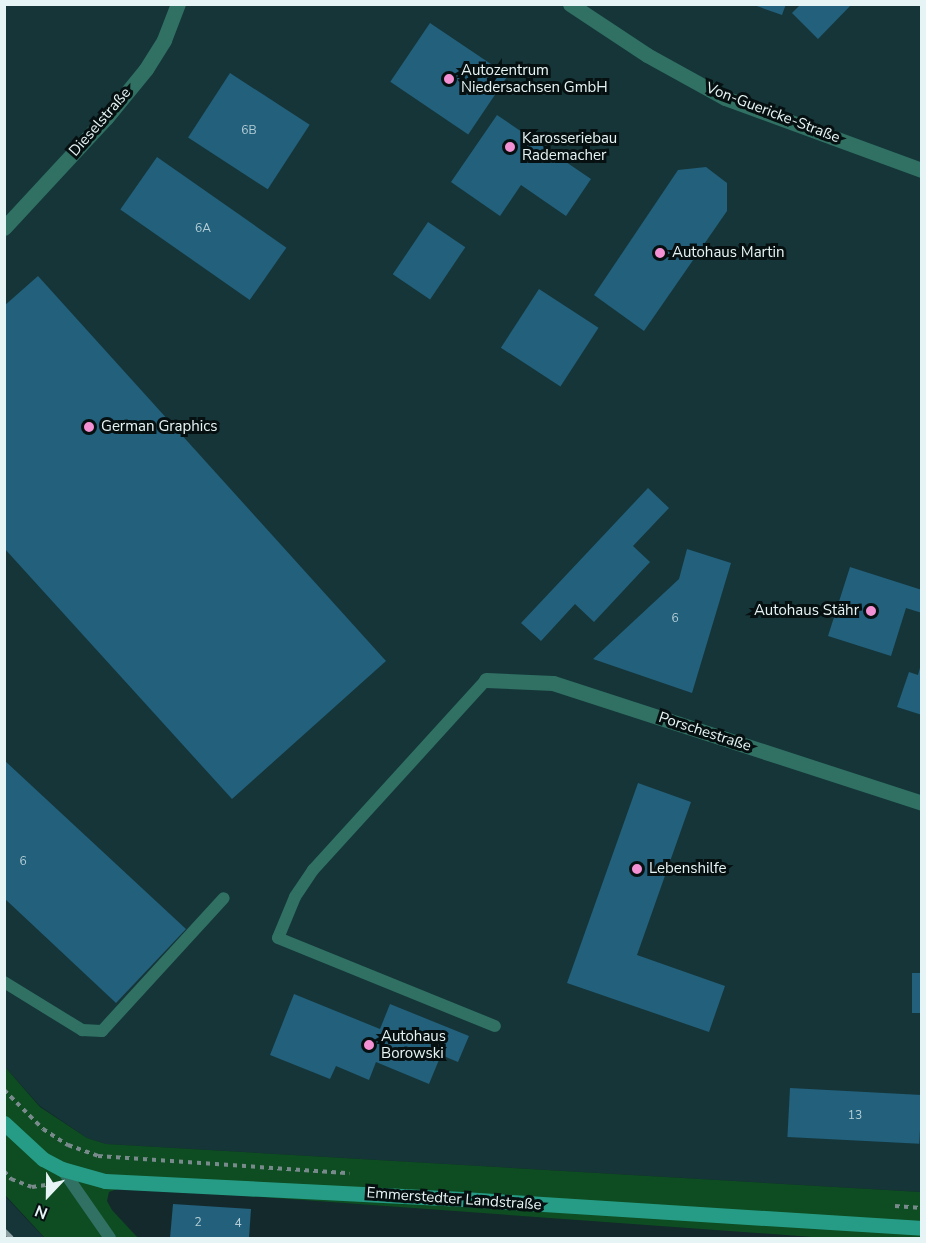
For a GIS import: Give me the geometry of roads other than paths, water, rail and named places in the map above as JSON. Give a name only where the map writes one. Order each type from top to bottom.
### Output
[{"type":"main road","name":"Emmerstedter Landstraße","points":[[4,1123],[43,1159],[62,1169],[105,1181],[463,1199],[921,1228]]},
{"type":"street","name":"Dieselstraße","points":[[4,228],[106,118],[146,69],[164,40],[178,4]]},
{"type":"street","name":"Von-Guericke-Straße","points":[[570,4],[647,55],[725,98],[921,170]]},
{"type":"street","name":"Porschestraße","points":[[486,680],[553,683],[921,803]]},
{"type":"lane","points":[[486,680],[313,870],[295,897],[278,938],[495,1026]]},
{"type":"lane","points":[[4,982],[82,1030],[102,1031],[224,898]]},
{"type":"lane","points":[[62,1169],[110,1239]]},
{"type":"railway","points":[[4,1230],[12,1238]]},
{"type":"place","name":"Autozentrum Niedersachsen GmbH","points":[[449,79]]},
{"type":"place","name":"Karosseriebau Rademacher","points":[[510,147]]},
{"type":"place","name":"Autohaus Martin","points":[[660,253]]},
{"type":"place","name":"German Graphics","points":[[89,427]]},
{"type":"place","name":"Autohaus Stähr","points":[[871,611]]},
{"type":"place","name":"Lebenshilfe","points":[[637,869]]},
{"type":"place","name":"Autohaus Borowski","points":[[369,1045]]}]
